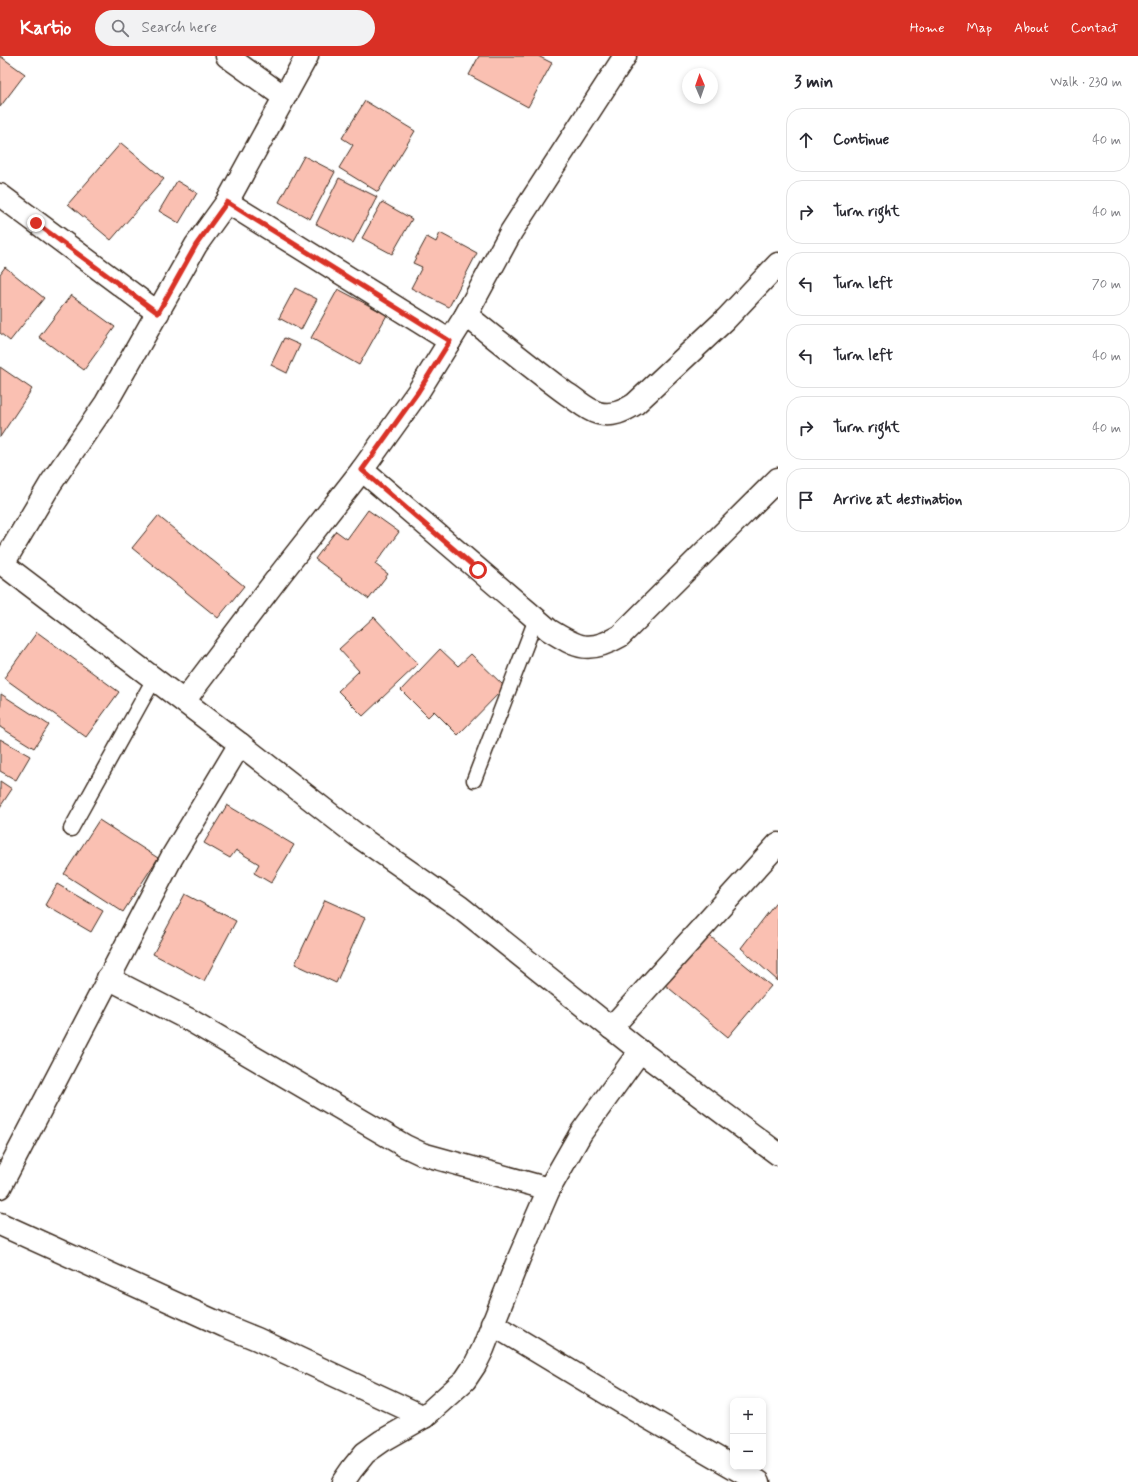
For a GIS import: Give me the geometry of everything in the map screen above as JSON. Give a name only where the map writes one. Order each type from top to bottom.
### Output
[{"type":"street","points":[[226,56],[284,97]]},
{"type":"street","points":[[307,56],[227,202],[196,245],[106,403],[51,483],[1,563],[184,701],[358,836],[460,907],[611,1028],[778,1154]]},
{"type":"street","points":[[184,701],[362,470],[418,392],[466,315],[511,232],[625,56]]},
{"type":"street","points":[[0,195],[158,313]]},
{"type":"street","points":[[227,202],[450,341]]},
{"type":"street","points":[[466,315],[548,380],[584,405],[598,413],[608,414],[622,412],[635,404],[726,319],[778,264]]},
{"type":"street","points":[[362,470],[549,630],[579,646],[592,648],[606,644],[620,636],[778,479]]},
{"type":"street","points":[[0,1187],[172,857],[240,744]]},
{"type":"street","points":[[611,1028],[778,844]]},
{"type":"street","points":[[108,978],[188,1019],[405,1146],[422,1154],[549,1189]]},
{"type":"street","points":[[343,1482],[366,1453],[382,1441],[424,1417],[465,1380],[480,1355],[519,1258],[549,1189],[581,1133],[640,1050]]},
{"type":"street","points":[[0,1224],[257,1339],[424,1417]]},
{"type":"street","points":[[492,1324],[633,1409],[759,1482]]},
{"type":"lane","points":[[474,780],[536,619]]},
{"type":"lane","points":[[70,829],[154,679]]},
{"type":"building","points":[[0,56],[25,74],[0,107]]},
{"type":"building","points":[[479,56],[538,56],[552,63],[528,107],[469,75]]},
{"type":"building","points":[[365,101],[415,131],[378,192],[339,168],[353,145],[342,138]]},
{"type":"building","points":[[121,143],[164,179],[111,240],[68,204]]},
{"type":"building","points":[[304,156],[335,172],[310,219],[279,202]]},
{"type":"building","points":[[339,178],[377,197],[353,243],[316,224]]},
{"type":"building","points":[[177,181],[197,193],[179,223],[159,211]]},
{"type":"building","points":[[382,202],[412,219],[392,254],[362,238]]},
{"type":"building","points":[[440,233],[477,253],[449,307],[411,288],[422,267],[413,263],[427,237],[436,242]]},
{"type":"building","points":[[5,267],[44,298],[10,341],[0,333],[0,274]]},
{"type":"building","points":[[295,288],[317,299],[301,330],[279,318]]},
{"type":"building","points":[[338,289],[387,315],[359,365],[311,338]]},
{"type":"building","points":[[71,295],[115,327],[84,370],[39,337]]},
{"type":"building","points":[[284,338],[300,345],[287,373],[271,365]]},
{"type":"building","points":[[0,367],[32,389],[0,437]]},
{"type":"building","points":[[368,510],[399,532],[375,564],[388,574],[369,599],[315,559],[336,531],[347,539]]},
{"type":"building","points":[[158,516],[244,586],[218,618],[132,548]]},
{"type":"building","points":[[374,617],[418,664],[363,716],[338,691],[359,671],[339,649]]},
{"type":"building","points":[[37,632],[119,692],[86,737],[4,678]]},
{"type":"building","points":[[440,649],[458,666],[471,654],[505,687],[458,735],[434,711],[428,717],[401,690]]},
{"type":"building","points":[[1,694],[49,725],[34,748],[0,727]]},
{"type":"building","points":[[0,739],[30,756],[16,780],[0,771]]},
{"type":"building","points":[[0,781],[12,789],[0,807]]},
{"type":"building","points":[[227,805],[294,845],[271,883],[254,873],[259,864],[236,850],[230,858],[204,843]]},
{"type":"building","points":[[99,820],[158,858],[123,912],[64,874]]},
{"type":"building","points":[[57,884],[103,911],[91,932],[45,905]]},
{"type":"building","points":[[185,894],[236,921],[204,981],[153,954]]},
{"type":"building","points":[[325,900],[365,918],[336,983],[295,964]]},
{"type":"building","points":[[778,900],[778,981],[741,948]]},
{"type":"building","points":[[706,933],[771,986],[728,1037],[664,984]]},
{"type":"route","points":[[36,223],[158,313],[196,245],[227,202],[450,341],[418,392],[362,470],[478,570]]}]
